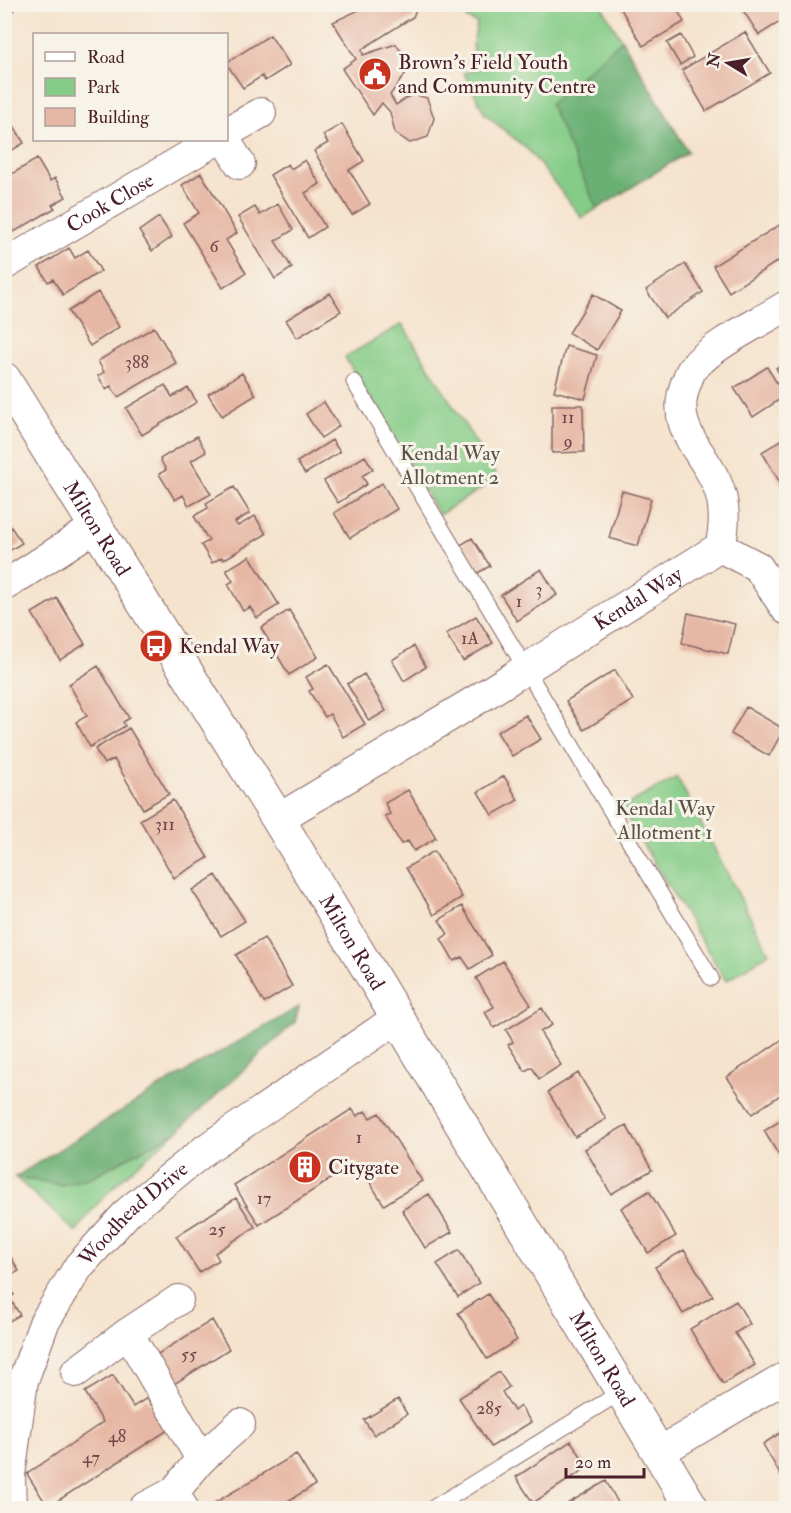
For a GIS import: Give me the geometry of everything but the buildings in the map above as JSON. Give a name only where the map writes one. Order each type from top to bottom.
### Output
[{"type":"main road","name":"Milton Road","points":[[4,379],[399,1017],[692,1509]]},
{"type":"street","points":[[228,132],[261,113]]},
{"type":"street","name":"Cook Close","points":[[4,265],[214,141]]},
{"type":"street","points":[[786,306],[719,348],[693,368],[684,390],[681,413],[694,449],[719,488],[726,523],[720,547],[758,567],[786,609]]},
{"type":"street","points":[[4,586],[97,526]]},
{"type":"street","name":"Kendal Way","points":[[278,819],[526,669],[720,547]]},
{"type":"street","name":"Woodhead Drive","points":[[9,1504],[13,1441],[23,1381],[44,1323],[79,1266],[129,1211],[206,1149],[399,1017]]},
{"type":"street","points":[[76,1372],[178,1300]]},
{"type":"street","points":[[128,1334],[201,1459]]},
{"type":"street","points":[[658,1454],[786,1377]]},
{"type":"street","points":[[144,1509],[179,1500],[201,1459],[240,1424]]},
{"type":"lane","points":[[354,382],[711,978]]},
{"type":"lane","points":[[434,1509],[621,1392]]},
{"type":"green space","points":[[471,5],[601,5],[688,152],[582,218],[529,151],[485,114],[464,73],[475,70],[473,44],[477,23],[466,18]]},
{"type":"green space","points":[[622,40],[688,152],[597,209],[550,104]]},
{"type":"green space","name":"Kendal Way Allotment 2","points":[[402,324],[498,478],[439,515],[345,357]]},
{"type":"green space","name":"Kendal Way Allotment 1","points":[[677,777],[769,953],[726,981],[621,808]]},
{"type":"green space","points":[[299,1007],[295,1022],[178,1131],[91,1177],[63,1185],[15,1177],[168,1082]]},
{"type":"green space","points":[[178,1131],[110,1190],[76,1232],[15,1177],[63,1185],[91,1177]]},
{"type":"place","name":"Brown's Field Youth and Community Centre","points":[[375,74]]},
{"type":"place","name":"Kendal Way","points":[[156,646]]},
{"type":"place","name":"Citygate","points":[[305,1167]]}]
